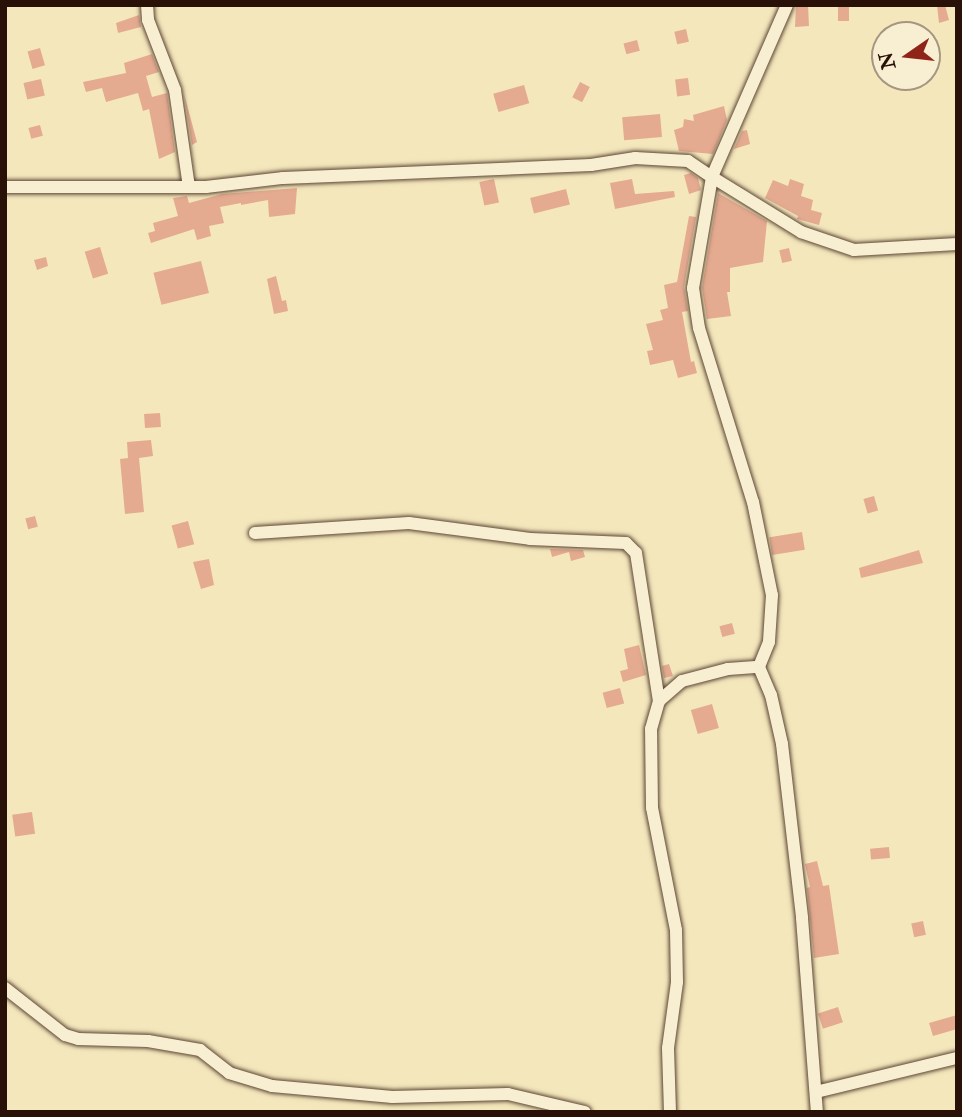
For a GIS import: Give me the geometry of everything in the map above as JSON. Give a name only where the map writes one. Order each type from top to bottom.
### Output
[{"type":"street","points":[[147,5],[148,20],[175,90],[189,187]]},
{"type":"street","points":[[788,5],[712,177],[693,288],[699,328],[754,502],[772,596],[769,642],[760,667],[771,695],[782,744],[802,918],[817,1112]]},
{"type":"street","points":[[5,187],[189,187],[284,178],[590,164],[635,158],[688,161],[801,232],[854,250],[957,244]]},
{"type":"street","points":[[255,533],[409,523],[530,539],[626,543],[636,553],[659,701],[651,729],[652,808],[676,930],[677,982],[668,1048],[670,1112]]},
{"type":"street","points":[[659,701],[682,681],[729,669],[760,667]]},
{"type":"street","points":[[5,988],[65,1035],[78,1039],[148,1041],[200,1050],[229,1073],[272,1086],[392,1097],[508,1094],[584,1112]]},
{"type":"street","points":[[816,1091],[957,1058]]},
{"type":"building","points":[[796,5],[808,5],[809,26],[795,27]]},
{"type":"building","points":[[838,5],[849,5],[849,21],[838,21]]},
{"type":"building","points":[[937,5],[945,5],[949,20],[939,21]]},
{"type":"building","points":[[139,15],[141,27],[118,33],[116,23]]},
{"type":"building","points":[[686,29],[689,42],[677,44],[674,32]]},
{"type":"building","points":[[637,40],[640,51],[626,54],[623,44]]},
{"type":"building","points":[[40,48],[45,65],[32,69],[28,52]]},
{"type":"building","points":[[152,54],[159,72],[146,76],[152,97],[167,93],[175,152],[159,159],[149,109],[143,111],[138,93],[106,102],[102,88],[86,92],[83,82],[126,73],[124,63]]},
{"type":"building","points":[[688,78],[690,95],[677,96],[675,80]]},
{"type":"building","points":[[41,79],[45,96],[27,100],[23,83]]},
{"type":"building","points":[[580,82],[590,87],[582,102],[572,97]]},
{"type":"building","points":[[524,85],[529,103],[498,112],[493,94]]},
{"type":"building","points":[[184,94],[197,142],[192,145]]},
{"type":"building","points":[[724,106],[727,120],[713,154],[679,151],[674,130],[683,127],[684,119],[694,121],[693,115]]},
{"type":"building","points":[[660,114],[662,137],[624,140],[622,117]]},
{"type":"building","points":[[40,125],[43,136],[31,139],[28,128]]},
{"type":"building","points":[[747,130],[750,144],[734,149],[742,131]]},
{"type":"building","points":[[691,173],[698,178],[701,190],[689,194],[684,175]]},
{"type":"building","points":[[494,179],[499,202],[484,206],[479,182]]},
{"type":"building","points":[[632,179],[635,194],[674,191],[675,197],[615,209],[610,183]]},
{"type":"building","points":[[790,179],[804,184],[801,196],[813,200],[811,210],[822,213],[819,225],[797,219],[798,216],[765,198],[773,180],[788,186]]},
{"type":"building","points":[[297,188],[295,214],[269,217],[268,200],[220,207],[224,223],[209,226],[211,236],[197,240],[194,229],[151,243],[148,233],[155,231],[153,223],[178,216],[173,198],[187,196],[189,203],[222,194]]},
{"type":"building","points":[[566,189],[570,205],[534,213],[530,198]]},
{"type":"building","points":[[718,193],[767,221],[763,262],[730,268],[730,292],[727,292],[731,316],[707,319],[702,288]]},
{"type":"building","points":[[689,216],[696,217],[684,287],[688,311],[682,312],[691,362],[694,361],[697,373],[678,378],[673,360],[650,365],[647,351],[653,350],[646,324],[663,320],[660,310],[668,308],[664,285],[677,282]]},
{"type":"building","points":[[100,247],[108,274],[93,278],[85,252]]},
{"type":"building","points":[[789,248],[792,261],[782,263],[779,250]]},
{"type":"building","points":[[46,257],[48,266],[37,270],[34,260]]},
{"type":"building","points":[[201,261],[209,293],[161,305],[153,273]]},
{"type":"building","points":[[276,276],[282,301],[286,300],[288,311],[274,314],[267,279]]},
{"type":"building","points":[[160,413],[161,427],[145,428],[144,414]]},
{"type":"building","points":[[151,440],[153,456],[139,458],[144,512],[125,514],[120,459],[128,458],[127,442]]},
{"type":"building","points":[[874,496],[878,510],[868,513],[863,499]]},
{"type":"building","points":[[35,516],[38,527],[28,529],[25,519]]},
{"type":"building","points":[[188,521],[194,544],[178,549],[172,525]]},
{"type":"building","points":[[802,532],[805,550],[772,555],[769,537]]},
{"type":"building","points":[[550,549],[583,550],[585,557],[571,561],[569,552],[552,557]]},
{"type":"building","points":[[919,550],[923,563],[861,578],[859,568]]},
{"type":"building","points":[[209,559],[214,585],[201,589],[193,562]]},
{"type":"building","points":[[732,623],[735,634],[722,637],[719,626]]},
{"type":"building","points":[[639,645],[646,675],[623,682],[620,671],[628,669],[624,649]]},
{"type":"building","points":[[669,664],[673,676],[664,678],[662,666]]},
{"type":"building","points":[[620,688],[624,703],[607,708],[603,693]]},
{"type":"building","points":[[712,704],[719,728],[698,734],[691,710]]},
{"type":"building","points":[[32,812],[35,834],[15,837],[12,815]]},
{"type":"building","points":[[889,847],[890,858],[871,860],[870,849]]},
{"type":"building","points":[[817,861],[823,886],[829,885],[839,954],[814,958],[807,888],[810,887],[805,864]]},
{"type":"building","points":[[923,921],[926,935],[914,937],[911,923]]},
{"type":"building","points":[[838,1007],[843,1022],[823,1029],[818,1013]]},
{"type":"building","points":[[957,1015],[957,1029],[933,1036],[929,1023]]}]
